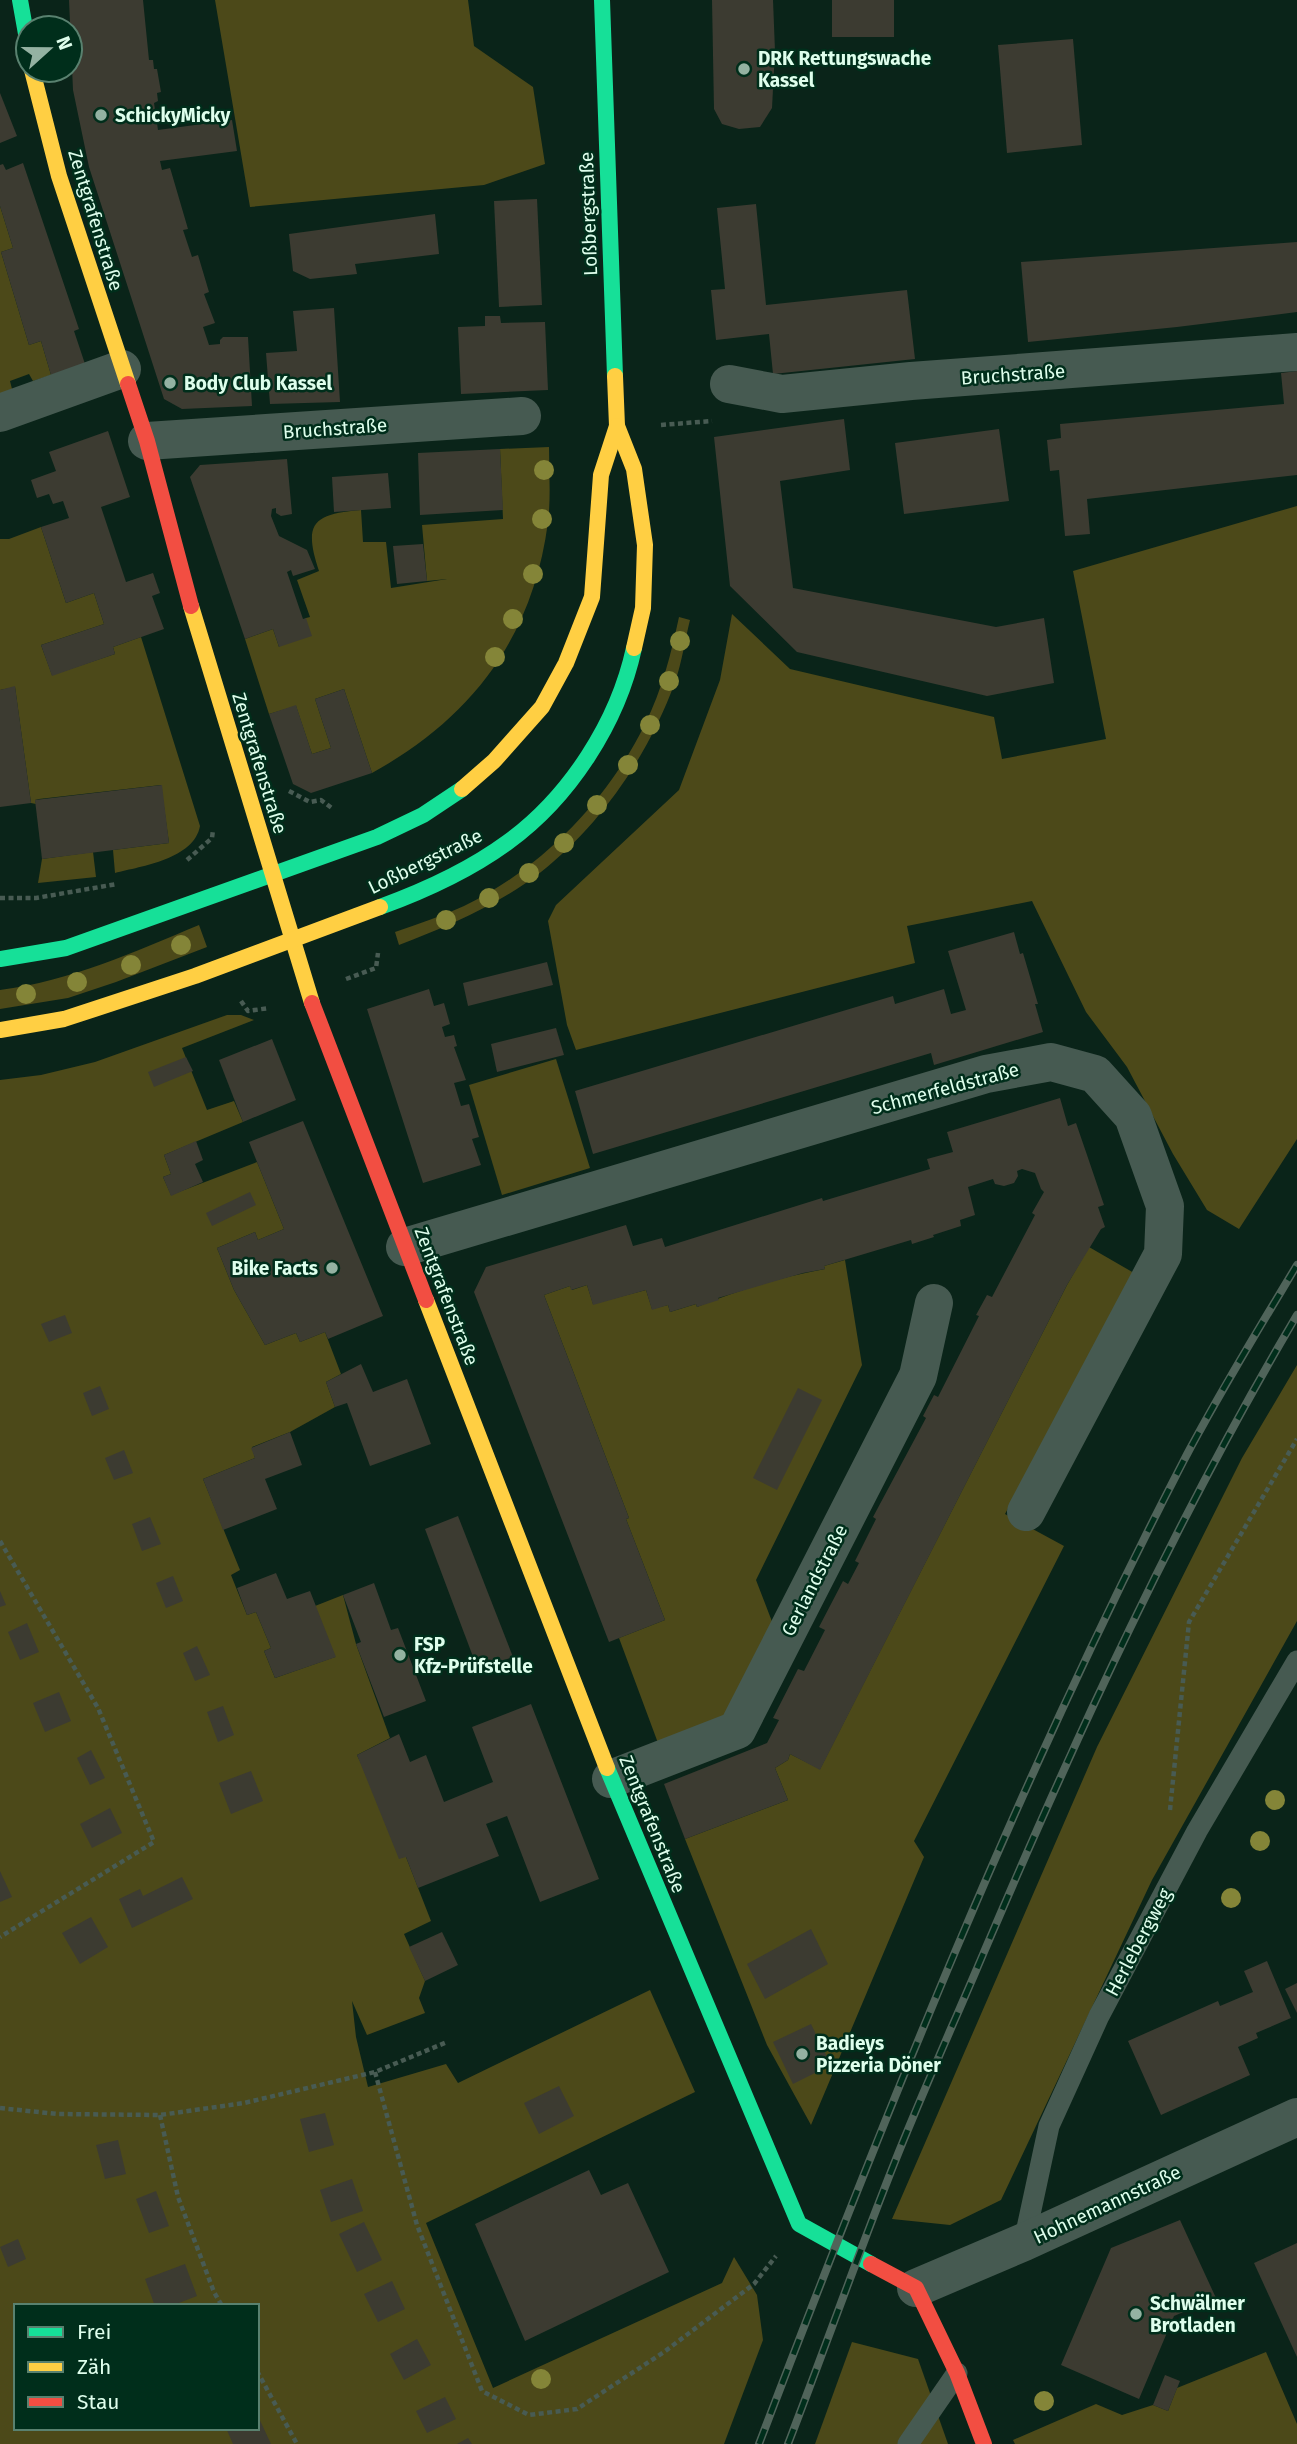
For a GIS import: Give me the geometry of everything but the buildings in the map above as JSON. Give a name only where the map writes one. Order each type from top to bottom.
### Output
[{"type":"street","points":[[0,6],[10,0]]},
{"type":"street","name":"Loßbergstraße","points":[[0,1030],[64,1019],[292,941],[404,898],[464,869],[508,842],[540,815],[573,776],[605,729],[629,672],[643,608],[645,545],[634,469],[617,426],[602,0]]},
{"type":"street","name":"Zentgrafenstraße","points":[[36,84],[59,176],[148,441],[201,642],[320,1029],[611,1780],[799,2224]]},
{"type":"street","name":"Bruchstraße","points":[[729,384],[782,394],[911,381],[1297,352]]},
{"type":"street","points":[[0,413],[122,369]]},
{"type":"street","name":"Bruchstraße","points":[[148,441],[522,416]]},
{"type":"street","name":"Loßbergstraße","points":[[0,959],[66,948],[108,936],[377,837],[423,815],[462,789],[494,761],[542,707],[566,663],[592,597],[601,475],[617,426]]},
{"type":"street","name":"Schmerfeldstraße","points":[[405,1247],[986,1073],[1051,1062],[1095,1074],[1133,1116],[1165,1206],[1163,1254],[1026,1512]]},
{"type":"street","name":"Gerlandstraße","points":[[611,1780],[737,1730],[918,1376],[934,1303]]},
{"type":"street","name":"Hohnemannstraße","points":[[916,2288],[1024,2242],[1297,2117]]},
{"type":"street","points":[[799,2224],[916,2288],[957,2373],[984,2444]]},
{"type":"lane","name":"Herlebergweg","points":[[1024,2242],[1049,2126],[1099,2016],[1198,1831],[1297,1661]]},
{"type":"lane","points":[[908,2444],[957,2373]]},
{"type":"path","points":[[664,425],[692,423]]},
{"type":"path","points":[[279,794],[291,790],[310,802],[321,800],[332,808]]},
{"type":"path","points":[[174,865],[187,860],[212,838],[214,827]]},
{"type":"path","points":[[0,898],[36,898],[124,883]]},
{"type":"path","points":[[345,979],[376,968],[379,948]]},
{"type":"path","points":[[237,997],[248,1011],[265,1009]]},
{"type":"path","points":[[1169,1817],[1189,1622],[1297,1439]]},
{"type":"path","points":[[0,1541],[98,1708],[154,1842],[0,1937]]},
{"type":"path","points":[[0,2108],[57,2114],[160,2115],[244,2103],[375,2072],[447,2042]]},
{"type":"path","points":[[375,2072],[417,2225],[482,2391],[529,2415],[577,2409],[664,2352],[754,2284],[799,2224]]},
{"type":"path","points":[[160,2115],[178,2197],[221,2304]]},
{"type":"path","points":[[259,2375],[297,2444]]},
{"type":"shaded area","points":[[215,0],[468,0],[474,46],[533,87],[545,164],[484,185],[250,207]]},
{"type":"shaded area","points":[[0,206],[13,248],[1,252],[29,345],[41,341],[51,375],[33,381],[29,374],[10,381],[12,389],[0,394]]},
{"type":"shaded area","points":[[549,447],[549,513],[540,564],[528,602],[512,637],[492,670],[468,700],[440,727],[372,773],[344,689],[315,699],[331,748],[312,754],[296,706],[269,714],[245,639],[273,629],[279,647],[310,617],[297,580],[319,571],[312,542],[316,524],[332,514],[361,510],[363,542],[386,542],[391,588],[447,579],[427,581],[422,525],[503,519],[500,449]]},
{"type":"shaded area","points":[[1297,506],[1297,1139],[1239,1229],[1207,1210],[1173,1154],[1127,1067],[1086,1012],[1032,901],[907,926],[915,963],[576,1050],[567,1025],[548,921],[556,905],[679,790],[720,680],[732,614],[790,669],[994,717],[1002,759],[1106,739],[1073,571]]},
{"type":"shaded area","points":[[41,527],[66,603],[94,593],[104,624],[41,645],[52,675],[115,654],[113,647],[141,637],[200,826],[196,837],[178,854],[152,864],[115,873],[113,850],[169,843],[161,785],[39,799],[35,800],[36,804],[31,803],[15,687],[0,690],[0,539],[9,539]]},
{"type":"shaded area","points":[[679,617],[690,620],[682,659],[664,709],[652,735],[621,786],[584,833],[541,872],[508,895],[472,914],[399,945],[395,932],[456,910],[520,873],[570,830],[592,805],[630,752],[645,724],[665,672]]},
{"type":"shaded area","points":[[93,852],[96,877],[38,883],[42,859]]},
{"type":"shaded area","points":[[199,925],[207,947],[68,998],[0,1009],[0,990],[77,973]]},
{"type":"shaded area","points":[[227,1015],[241,1015],[254,1020],[182,1048],[207,1110],[234,1101],[243,1122],[164,1155],[171,1174],[163,1177],[171,1195],[257,1162],[284,1229],[258,1240],[255,1232],[217,1248],[234,1290],[265,1345],[296,1333],[300,1342],[325,1332],[341,1374],[326,1382],[335,1407],[290,1432],[252,1447],[255,1458],[203,1479],[240,1570],[231,1575],[247,1615],[256,1612],[271,1648],[264,1651],[275,1678],[335,1657],[315,1606],[343,1595],[356,1644],[390,1738],[357,1755],[406,1857],[431,1921],[404,1934],[425,1981],[419,1998],[425,2013],[367,2035],[352,2001],[356,2037],[368,2087],[446,2064],[458,2083],[650,1990],[695,2092],[426,2223],[493,2388],[722,2283],[734,2257],[757,2295],[763,2340],[724,2444],[0,2444],[0,1080],[41,1075],[95,1062]]},
{"type":"shaded area","points":[[556,1059],[590,1168],[502,1195],[469,1085]]},
{"type":"shaded area","points":[[1089,1247],[1134,1273],[1005,1514],[1064,1546],[914,1841],[924,1857],[811,2125],[767,2045],[685,1839],[788,1800],[775,1768],[788,1760],[790,1754],[820,1769],[1067,1285]]},
{"type":"shaded area","points":[[845,1260],[862,1365],[756,1580],[776,1632],[739,1712],[658,1743],[619,1638],[665,1620],[544,1295],[570,1286],[572,1290],[587,1285],[593,1304],[646,1290],[652,1309],[668,1305],[670,1312],[696,1304],[697,1307],[776,1280],[825,1269],[824,1266]]},
{"type":"shaded area","points":[[1297,1365],[1297,1621],[1152,1880],[1001,2200],[950,2225],[892,2219],[1097,1747],[1242,1458]]},
{"type":"shaded area","points":[[852,2342],[918,2359],[948,2444],[815,2444]]},
{"type":"shaded area","points":[[1266,2352],[1297,2424],[1297,2444],[1015,2444],[1013,2440],[1096,2404],[1122,2415],[1153,2405],[1168,2411],[1177,2388]]},
{"type":"railway","points":[[759,2444],[957,1947],[1065,1702],[1183,1462],[1297,1265]]},
{"type":"railway","points":[[788,2444],[905,2137],[1055,1789],[1169,1549],[1297,1315]]},
{"type":"traffic: fast","points":[[20,0],[22,14]]},
{"type":"traffic: fast","points":[[602,0],[615,376]]},
{"type":"traffic: fast","points":[[380,907],[430,887],[478,862],[531,824],[552,803],[588,756],[603,730],[627,676],[634,648]]},
{"type":"traffic: fast","points":[[0,959],[66,948],[377,837],[423,815],[462,789]]},
{"type":"traffic: fast","points":[[607,1768],[799,2224],[871,2264]]},
{"type":"traffic: slow","points":[[36,84],[59,176],[128,384]]},
{"type":"traffic: slow","points":[[615,376],[617,426],[634,469],[645,545],[643,608],[634,648]]},
{"type":"traffic: slow","points":[[462,789],[494,761],[542,707],[566,663],[592,597],[601,475],[617,426]]},
{"type":"traffic: slow","points":[[191,606],[312,1003]]},
{"type":"traffic: slow","points":[[0,1030],[64,1019],[195,976],[380,907]]},
{"type":"traffic: slow","points":[[426,1300],[607,1768]]},
{"type":"traffic: jam","points":[[128,384],[147,441],[191,606]]},
{"type":"traffic: jam","points":[[312,1003],[426,1300]]},
{"type":"traffic: jam","points":[[871,2264],[916,2288],[957,2373],[984,2444]]},
{"type":"place","name":"DRK Rettungswache Kassel","points":[[744,69]]},
{"type":"place","name":"SchickyMicky","points":[[101,115]]},
{"type":"place","name":"Body Club Kassel","points":[[170,383]]},
{"type":"place","name":"Bike Facts","points":[[332,1268]]},
{"type":"place","name":"FSP Kfz-Prüfstelle","points":[[400,1655]]},
{"type":"place","name":"Badieys Pizzeria Döner","points":[[802,2054]]},
{"type":"place","name":"Schwälmer Brotladen","points":[[1136,2314]]}]
